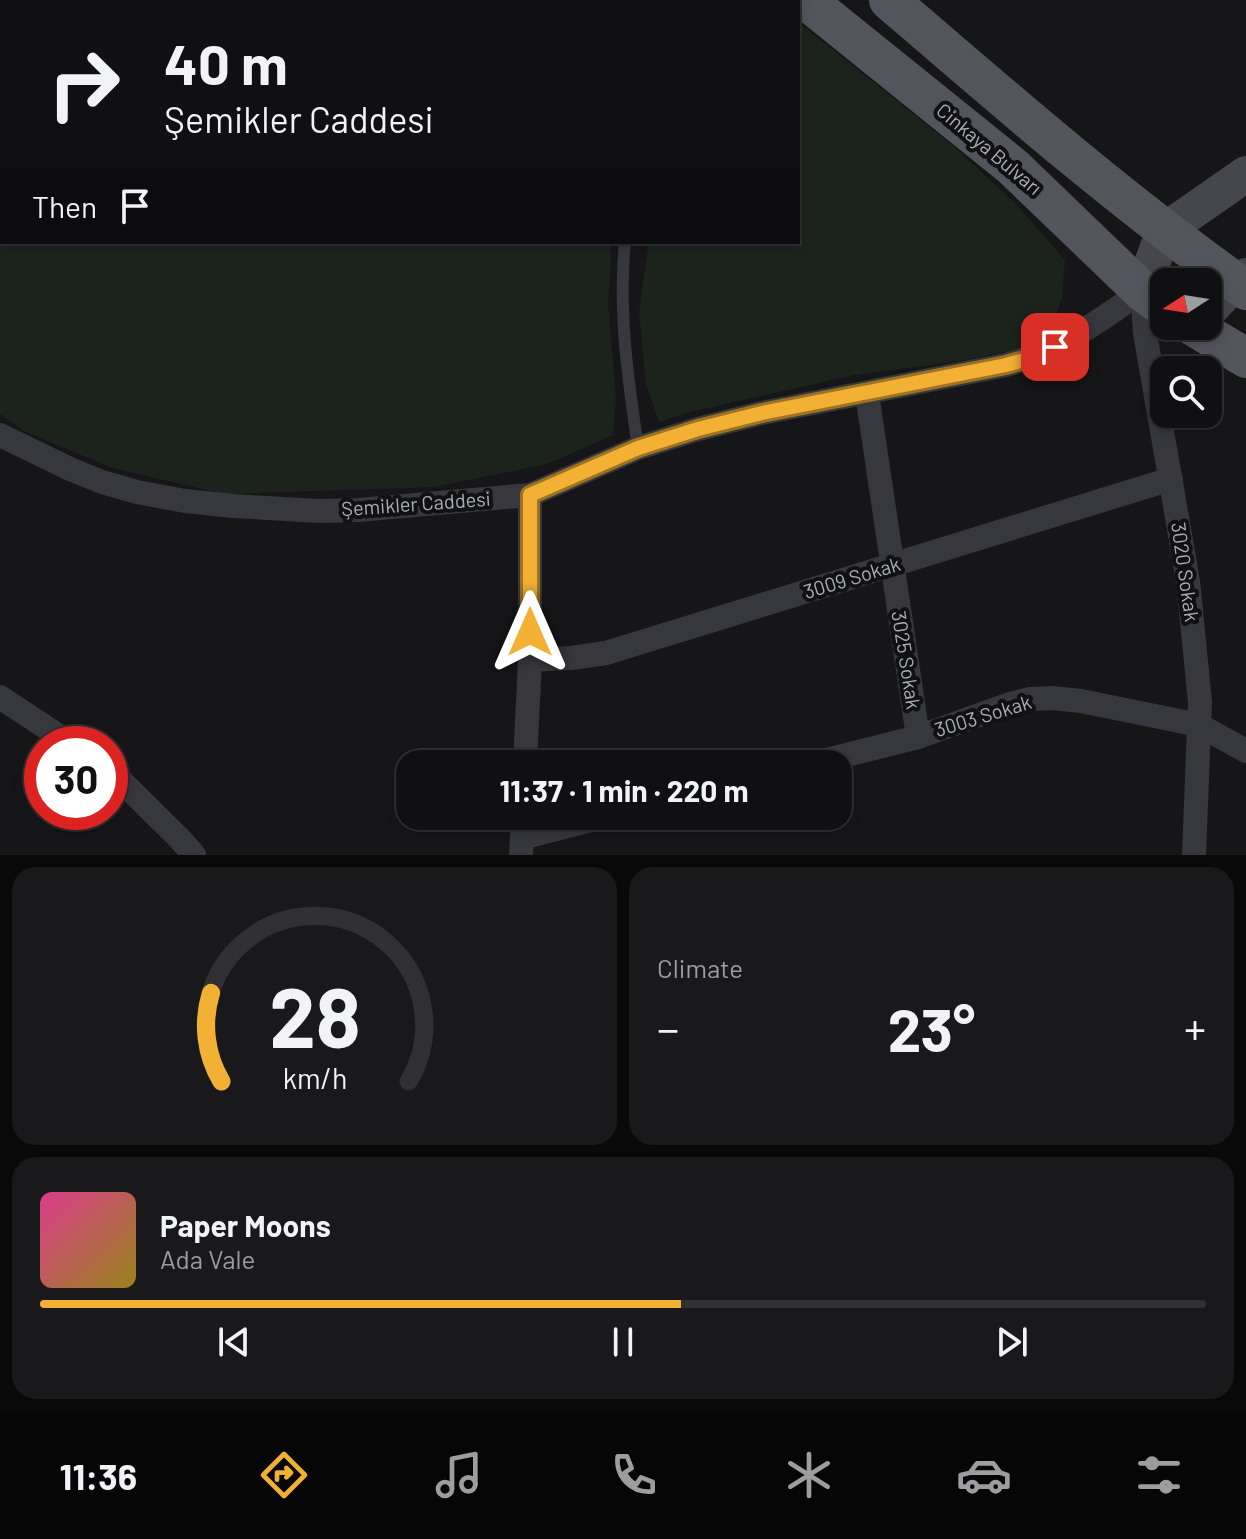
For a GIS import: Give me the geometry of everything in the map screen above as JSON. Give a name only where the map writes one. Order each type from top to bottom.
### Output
[{"type":"main road","name":"Cinkaya Bulvarı","points":[[806,0],[1013,167],[1150,296]]},
{"type":"main road","points":[[889,0],[1164,231],[1244,284]]},
{"type":"main road","points":[[1216,340],[1246,358]]},
{"type":"street","points":[[1158,268],[1164,231],[1246,174]]},
{"type":"street","points":[[1222,296],[1230,288],[1244,284]]},
{"type":"street","name":"Şemikler Caddesi","points":[[0,435],[102,482],[137,492],[209,504],[320,511],[358,510],[530,495],[638,448],[698,429],[1031,358],[1150,300]]},
{"type":"street","name":"3020 Sokak","points":[[1150,312],[1145,333],[1188,581],[1200,702],[1194,855]]},
{"type":"street","name":"3025 Sokak","points":[[867,394],[918,737]]},
{"type":"street","name":"3009 Sokak","points":[[530,660],[606,653],[1171,479]]},
{"type":"street","points":[[526,750],[530,660],[530,495]]},
{"type":"street","points":[[0,697],[44,726]]},
{"type":"street","name":"3003 Sokak","points":[[852,754],[918,737],[1010,704],[1052,698],[1199,725],[1246,751]]},
{"type":"street","points":[[128,788],[194,855]]},
{"type":"street","points":[[522,836],[548,830]]},
{"type":"lane","points":[[625,244],[622,312],[638,448]]},
{"type":"shaded area","points":[[800,24],[952,145],[1014,202],[1065,260],[1062,298],[1054,321],[1028,347],[961,361],[854,375],[690,412],[659,422],[646,383],[639,312],[649,244],[800,244]]},
{"type":"shaded area","points":[[0,244],[610,244],[608,304],[616,399],[613,435],[547,464],[434,487],[224,494],[112,468],[24,431],[0,414]]},
{"type":"route","points":[[530,632],[530,495],[638,448],[698,429],[762,413],[1006,365],[1055,347]]}]
